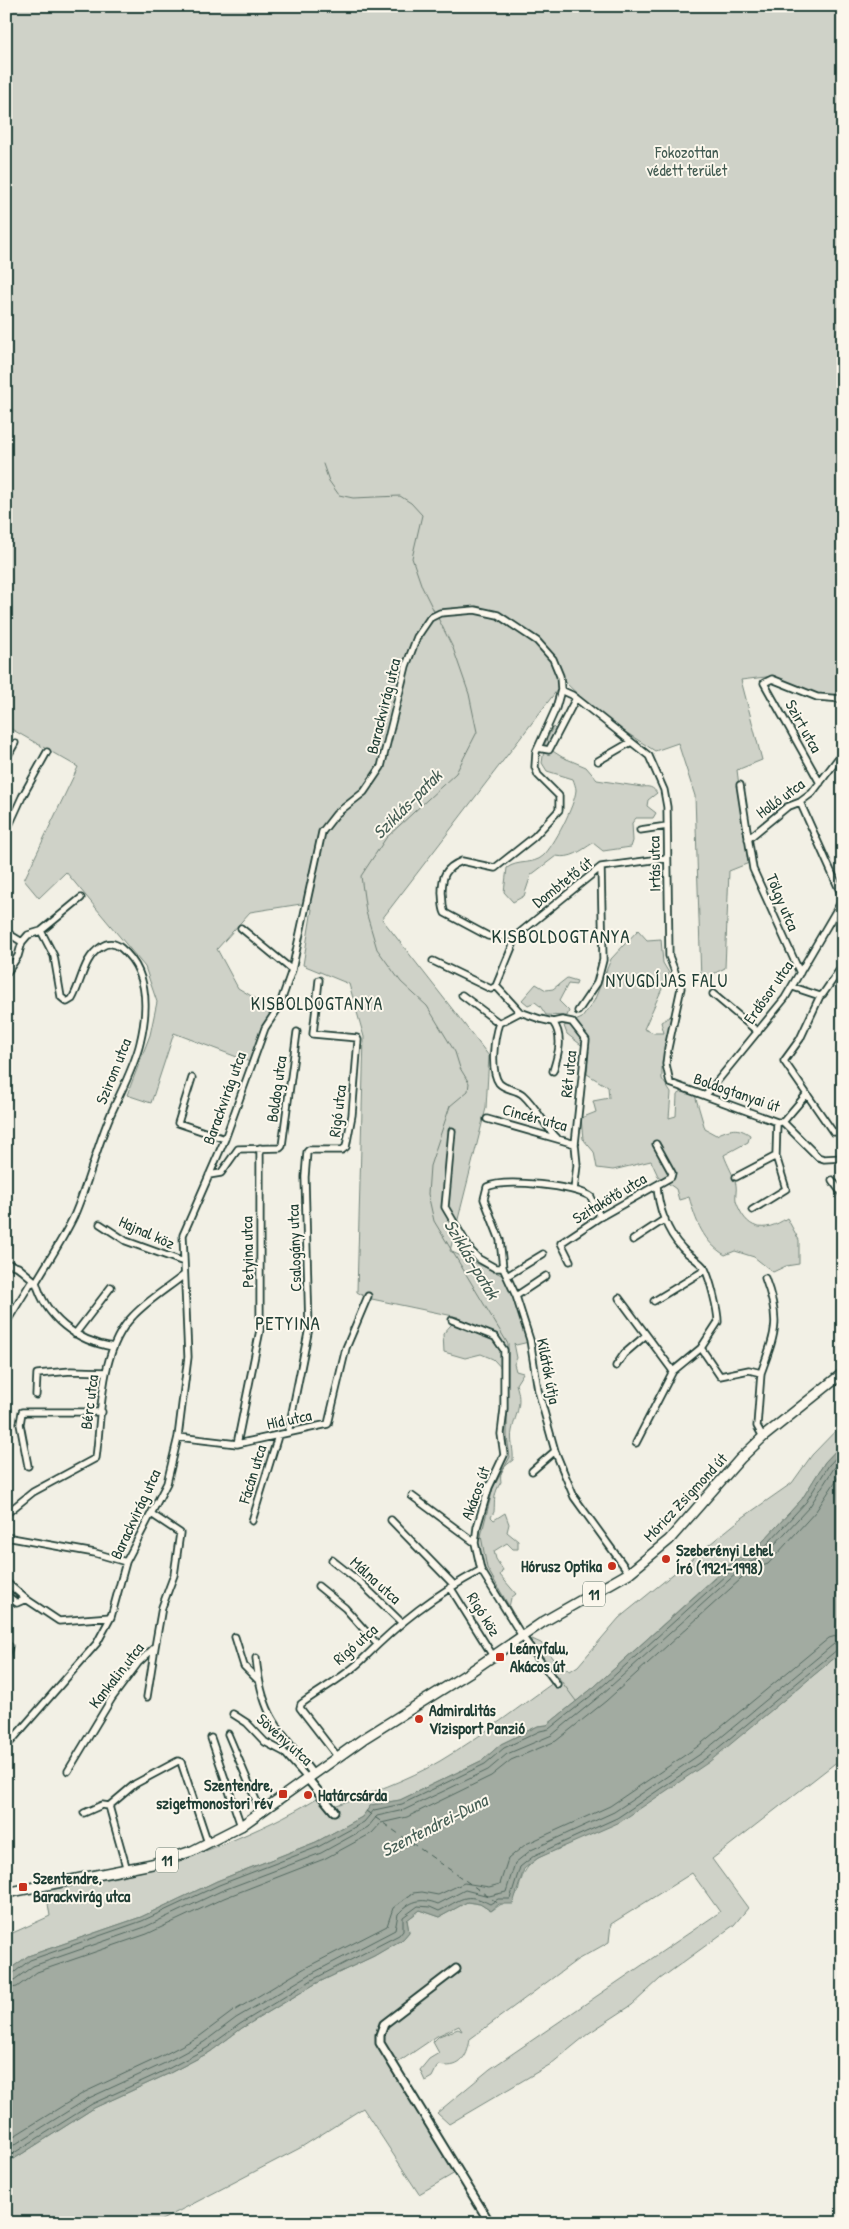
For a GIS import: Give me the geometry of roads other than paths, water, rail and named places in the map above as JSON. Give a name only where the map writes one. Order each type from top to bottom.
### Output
[{"type":"main road","name":"Móricz Zsigmond út","points":[[310,1776],[337,1756],[522,1636],[630,1572],[669,1540],[740,1459],[763,1437],[843,1373]]},
{"type":"main road","name":"11","points":[[6,1893],[127,1870],[172,1858],[208,1843],[241,1826],[310,1776]]},
{"type":"street","name":"Barackvirág utca","points":[[6,1747],[90,1654],[111,1616],[126,1562],[167,1483],[178,1437],[188,1357],[183,1235],[225,1139],[265,1028],[279,1007],[292,970],[322,832],[336,814],[364,792],[381,767],[406,666],[417,637],[430,618],[440,613],[475,610],[498,615],[548,650],[558,667],[561,690]]},
{"type":"street","name":"Szirt utca","points":[[820,783],[764,683],[772,679],[817,697],[843,699]]},
{"type":"street","name":"Irtás utca","points":[[561,690],[576,698],[649,756],[659,775],[666,799],[669,956],[681,988],[666,1064],[670,1082]]},
{"type":"street","points":[[517,935],[497,938],[488,936],[449,917],[443,908],[442,879],[447,869],[462,861],[495,868],[534,837],[559,810],[559,796],[538,774],[534,766],[538,748],[556,708],[561,690]]},
{"type":"street","points":[[538,748],[549,750],[576,698]]},
{"type":"street","points":[[598,761],[631,742]]},
{"type":"street","points":[[6,759],[15,743]]},
{"type":"street","points":[[6,832],[22,797],[47,752]]},
{"type":"street","name":"Holló utca","points":[[748,839],[787,807],[800,802],[820,783],[843,752]]},
{"type":"street","name":"Tölgy utca","points":[[740,785],[754,869],[800,973]]},
{"type":"street","points":[[800,802],[843,898]]},
{"type":"street","points":[[640,830],[667,826]]},
{"type":"street","name":"Dombtető út","points":[[517,935],[601,867],[667,858]]},
{"type":"street","points":[[578,1011],[596,982],[603,960],[601,867]]},
{"type":"street","points":[[6,974],[18,956],[22,942],[28,935],[41,931],[81,898]]},
{"type":"street","name":"Erdősor utca","points":[[706,1095],[793,987],[843,898]]},
{"type":"street","points":[[240,928],[292,970]]},
{"type":"street","name":"Szirom utca","points":[[6,1323],[30,1284],[36,1282],[78,1206],[109,1117],[140,1045],[146,1000],[144,982],[128,954],[116,944],[107,944],[100,947],[88,962],[72,999],[67,1002],[63,1000],[54,956],[41,931]]},
{"type":"street","points":[[6,932],[22,942]]},
{"type":"street","points":[[433,961],[492,989],[496,986],[517,935]]},
{"type":"street","points":[[843,966],[824,994],[820,996],[800,1039],[784,1060],[806,1095],[833,1132],[837,1134],[843,1128]]},
{"type":"street","name":"Rigó utca","points":[[309,1150],[342,1150],[346,1147],[352,1115],[358,1040],[357,1038],[312,1034],[319,980]]},
{"type":"street","points":[[496,986],[520,1012],[499,1023],[494,1036],[494,1053],[499,1083],[522,1094],[546,1127],[557,1138]]},
{"type":"street","points":[[793,987],[820,996]]},
{"type":"street","points":[[713,994],[758,1032]]},
{"type":"street","points":[[462,995],[499,1023]]},
{"type":"street","name":"Rét utca","points":[[520,1012],[554,1022],[562,1020],[572,1022],[586,1040],[575,1144]]},
{"type":"street","points":[[553,1071],[559,1050],[558,1029],[554,1022]]},
{"type":"street","name":"Boldog utca","points":[[260,1148],[280,1148],[297,1032]]},
{"type":"street","points":[[192,1078],[178,1123],[225,1139]]},
{"type":"street","name":"Boldogtanyai út","points":[[670,1082],[780,1122],[818,1157],[824,1159],[843,1158]]},
{"type":"street","points":[[752,1210],[786,1190],[776,1156],[780,1122],[806,1095]]},
{"type":"street","name":"Cincér utca","points":[[488,1119],[575,1144]]},
{"type":"street","points":[[452,1131],[445,1207],[471,1251],[479,1259],[495,1268],[503,1268],[500,1240],[484,1199],[487,1187],[499,1182],[574,1190],[591,1198],[600,1217]]},
{"type":"street","points":[[574,1190],[577,1165],[575,1144]]},
{"type":"street","name":"Szitakötő utca","points":[[570,1262],[561,1243],[600,1217],[671,1177],[672,1172],[656,1144]]},
{"type":"street","points":[[209,1175],[221,1173],[238,1149],[260,1148]]},
{"type":"street","name":"Petyina utca","points":[[236,1444],[260,1330],[262,1311],[260,1148]]},
{"type":"street","name":"Csalogány utca","points":[[288,1433],[309,1328],[305,1177],[309,1150]]},
{"type":"street","points":[[736,1177],[776,1156]]},
{"type":"street","points":[[832,1180],[843,1195]]},
{"type":"street","points":[[636,1443],[673,1371],[701,1348],[718,1322],[705,1270],[681,1247],[665,1219],[658,1202],[657,1185]]},
{"type":"street","points":[[633,1240],[665,1219]]},
{"type":"street","name":"Hajnal köz","points":[[100,1224],[126,1241],[184,1262]]},
{"type":"street","points":[[508,1276],[543,1254]]},
{"type":"street","points":[[6,1263],[18,1267],[36,1282],[45,1304],[54,1317],[75,1334],[113,1347]]},
{"type":"street","name":"Kilátók útja","points":[[503,1268],[516,1296],[530,1340],[538,1390],[555,1452],[574,1497],[630,1572]]},
{"type":"street","points":[[654,1301],[705,1270]]},
{"type":"street","name":"Bérc utca","points":[[6,1514],[34,1492],[96,1458],[106,1372],[113,1347],[121,1330],[133,1315],[184,1275]]},
{"type":"street","points":[[516,1296],[546,1276]]},
{"type":"street","points":[[763,1437],[757,1426],[761,1373],[775,1331],[776,1314],[766,1278]]},
{"type":"street","points":[[75,1334],[111,1287]]},
{"type":"street","name":"Híd utca","points":[[346,1348],[368,1296]]},
{"type":"street","points":[[619,1298],[673,1371]]},
{"type":"street","name":"Akácos út","points":[[452,1320],[495,1337],[504,1350],[504,1409],[501,1434],[504,1455],[489,1487],[475,1543],[481,1570],[522,1636],[557,1684]]},
{"type":"street","points":[[616,1366],[624,1354],[646,1335]]},
{"type":"street","name":"Híd utca","points":[[178,1437],[236,1444],[328,1424],[347,1337]]},
{"type":"street","points":[[701,1348],[720,1376],[749,1370],[761,1373]]},
{"type":"street","points":[[36,1395],[37,1374],[71,1371],[106,1372]]},
{"type":"street","points":[[28,1466],[20,1424],[22,1412],[102,1412]]},
{"type":"street","name":"Fácán utca","points":[[252,1521],[278,1436]]},
{"type":"street","points":[[532,1471],[555,1452]]},
{"type":"street","points":[[412,1496],[475,1543]]},
{"type":"street","name":"Kankalin utca","points":[[68,1771],[112,1698],[138,1663],[156,1647],[162,1606],[174,1574],[180,1534],[152,1515]]},
{"type":"street","name":"Rigó köz","points":[[391,1520],[452,1586],[493,1656]]},
{"type":"street","points":[[6,1537],[95,1553],[126,1562]]},
{"type":"street","name":"Málna utca","points":[[332,1560],[361,1583],[401,1622]]},
{"type":"street","name":"Rigó utca","points":[[337,1756],[300,1706],[363,1659],[401,1622],[452,1586],[481,1570]]},
{"type":"street","points":[[6,1582],[26,1599],[59,1620],[111,1616]]},
{"type":"street","points":[[318,1586],[345,1608],[377,1644]]},
{"type":"street","points":[[6,1595],[17,1603],[26,1599]]},
{"type":"street","points":[[234,1637],[244,1666],[258,1680]]},
{"type":"street","points":[[6,1658],[10,1646]]},
{"type":"street","points":[[147,1697],[156,1647]]},
{"type":"street","points":[[256,1658],[258,1680],[264,1701],[275,1726],[310,1776]]},
{"type":"street","name":"Sövény utca","points":[[234,1714],[247,1723],[265,1742],[284,1752],[310,1776],[334,1810]]},
{"type":"street","points":[[228,1734],[262,1812]]},
{"type":"street","points":[[211,1738],[241,1826]]},
{"type":"street","points":[[109,1806],[135,1784],[178,1761],[181,1762],[208,1843]]},
{"type":"street","points":[[84,1813],[102,1804],[109,1806]]},
{"type":"street","points":[[109,1806],[127,1870]]},
{"type":"street","points":[[456,1969],[384,2024],[380,2035],[380,2043],[490,2223]]},
{"type":"water","name":"Szentendrei-Duna","points":[[843,1443],[843,1651],[709,1762],[620,1822],[538,1858],[524,1869],[513,1904],[499,1904],[491,1911],[480,1904],[467,1902],[440,1917],[420,1910],[407,1920],[409,1932],[403,1939],[374,1956],[315,1984],[242,2028],[210,2052],[168,2074],[94,2108],[6,2164],[6,1972],[28,1956],[141,1917],[217,1881],[316,1842],[362,1817],[371,1805],[400,1800],[483,1760],[501,1744],[538,1726],[547,1725],[594,1687],[745,1551],[754,1551],[802,1499],[825,1462]]},
{"type":"waterway","name":"Sziklás-patak","points":[[323,464],[329,481],[339,495],[353,498],[400,496],[411,503],[422,515],[412,558],[422,587],[434,611]]},
{"type":"waterway","name":"Sziklás-patak","points":[[438,618],[453,648],[469,694],[477,732],[456,773],[386,838],[361,876],[366,912],[377,949],[401,982],[427,1006],[455,1052],[460,1068],[469,1083],[468,1091],[450,1106],[430,1166],[428,1194],[434,1221],[508,1344],[507,1437],[510,1457],[493,1488],[481,1536],[487,1568],[521,1627]]},
{"type":"waterway","name":"Sziklás-patak","points":[[529,1638],[576,1701]]},
{"type":"place","name":"Szeberényi Lehel Író (1921-1998)","points":[[666,1559]]},
{"type":"place","name":"Hórusz Optika","points":[[612,1566]]},
{"type":"place","name":"Leányfalu, Akácos út","points":[[500,1657]]},
{"type":"place","name":"Admiralitás Vízisport Panzió","points":[[419,1719]]},
{"type":"place","name":"Szentendre, szigetmonostori rév","points":[[283,1794]]},
{"type":"place","name":"Határcsárda","points":[[308,1795]]},
{"type":"place","name":"Szentendre, Barackvirág utca","points":[[23,1887]]},
{"type":"district","name":"KISBOLDOGTANYA","points":[[561,936]]},
{"type":"district","name":"NYUGDÍJAS FALU","points":[[667,980]]},
{"type":"district","name":"KISBOLDOGTANYA","points":[[317,1003]]},
{"type":"district","name":"PETYINA","points":[[288,1323]]},
{"type":"park label","name":"Fokozottan védett terület","points":[[687,161]]}]
